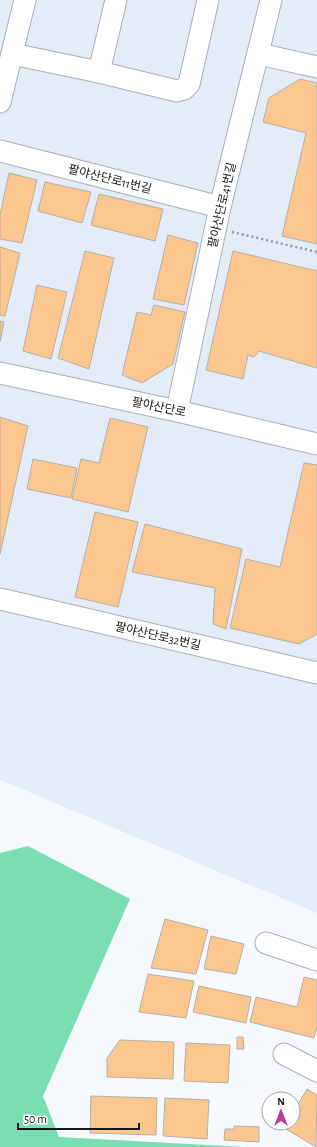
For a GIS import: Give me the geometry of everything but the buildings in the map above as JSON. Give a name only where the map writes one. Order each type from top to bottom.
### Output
[{"type":"street","points":[[0,102],[25,0]]},
{"type":"street","points":[[99,72],[116,0]]},
{"type":"street","points":[[12,54],[99,72],[177,91],[184,89],[189,84],[208,0]]},
{"type":"street","name":"팔야산단로41번길","points":[[177,411],[220,207],[259,54],[271,0]]},
{"type":"street","points":[[259,54],[317,67]]},
{"type":"street","name":"팔야산단로11번길","points":[[0,151],[220,207]]},
{"type":"street","name":"팔야산단로","points":[[0,373],[177,411],[317,444]]},
{"type":"street","name":"팔야산단로32번길","points":[[0,599],[297,669],[317,672]]},
{"type":"street","points":[[266,943],[317,960]]},
{"type":"street","points":[[284,1054],[317,1071]]},
{"type":"path","points":[[216,229],[317,252]]},
{"type":"shaded area","points":[[0,0],[317,0],[317,913],[0,780]]},
{"type":"green space","points":[[28,846],[130,899],[43,1096],[59,1137],[245,1147],[0,1147],[0,853]]}]
